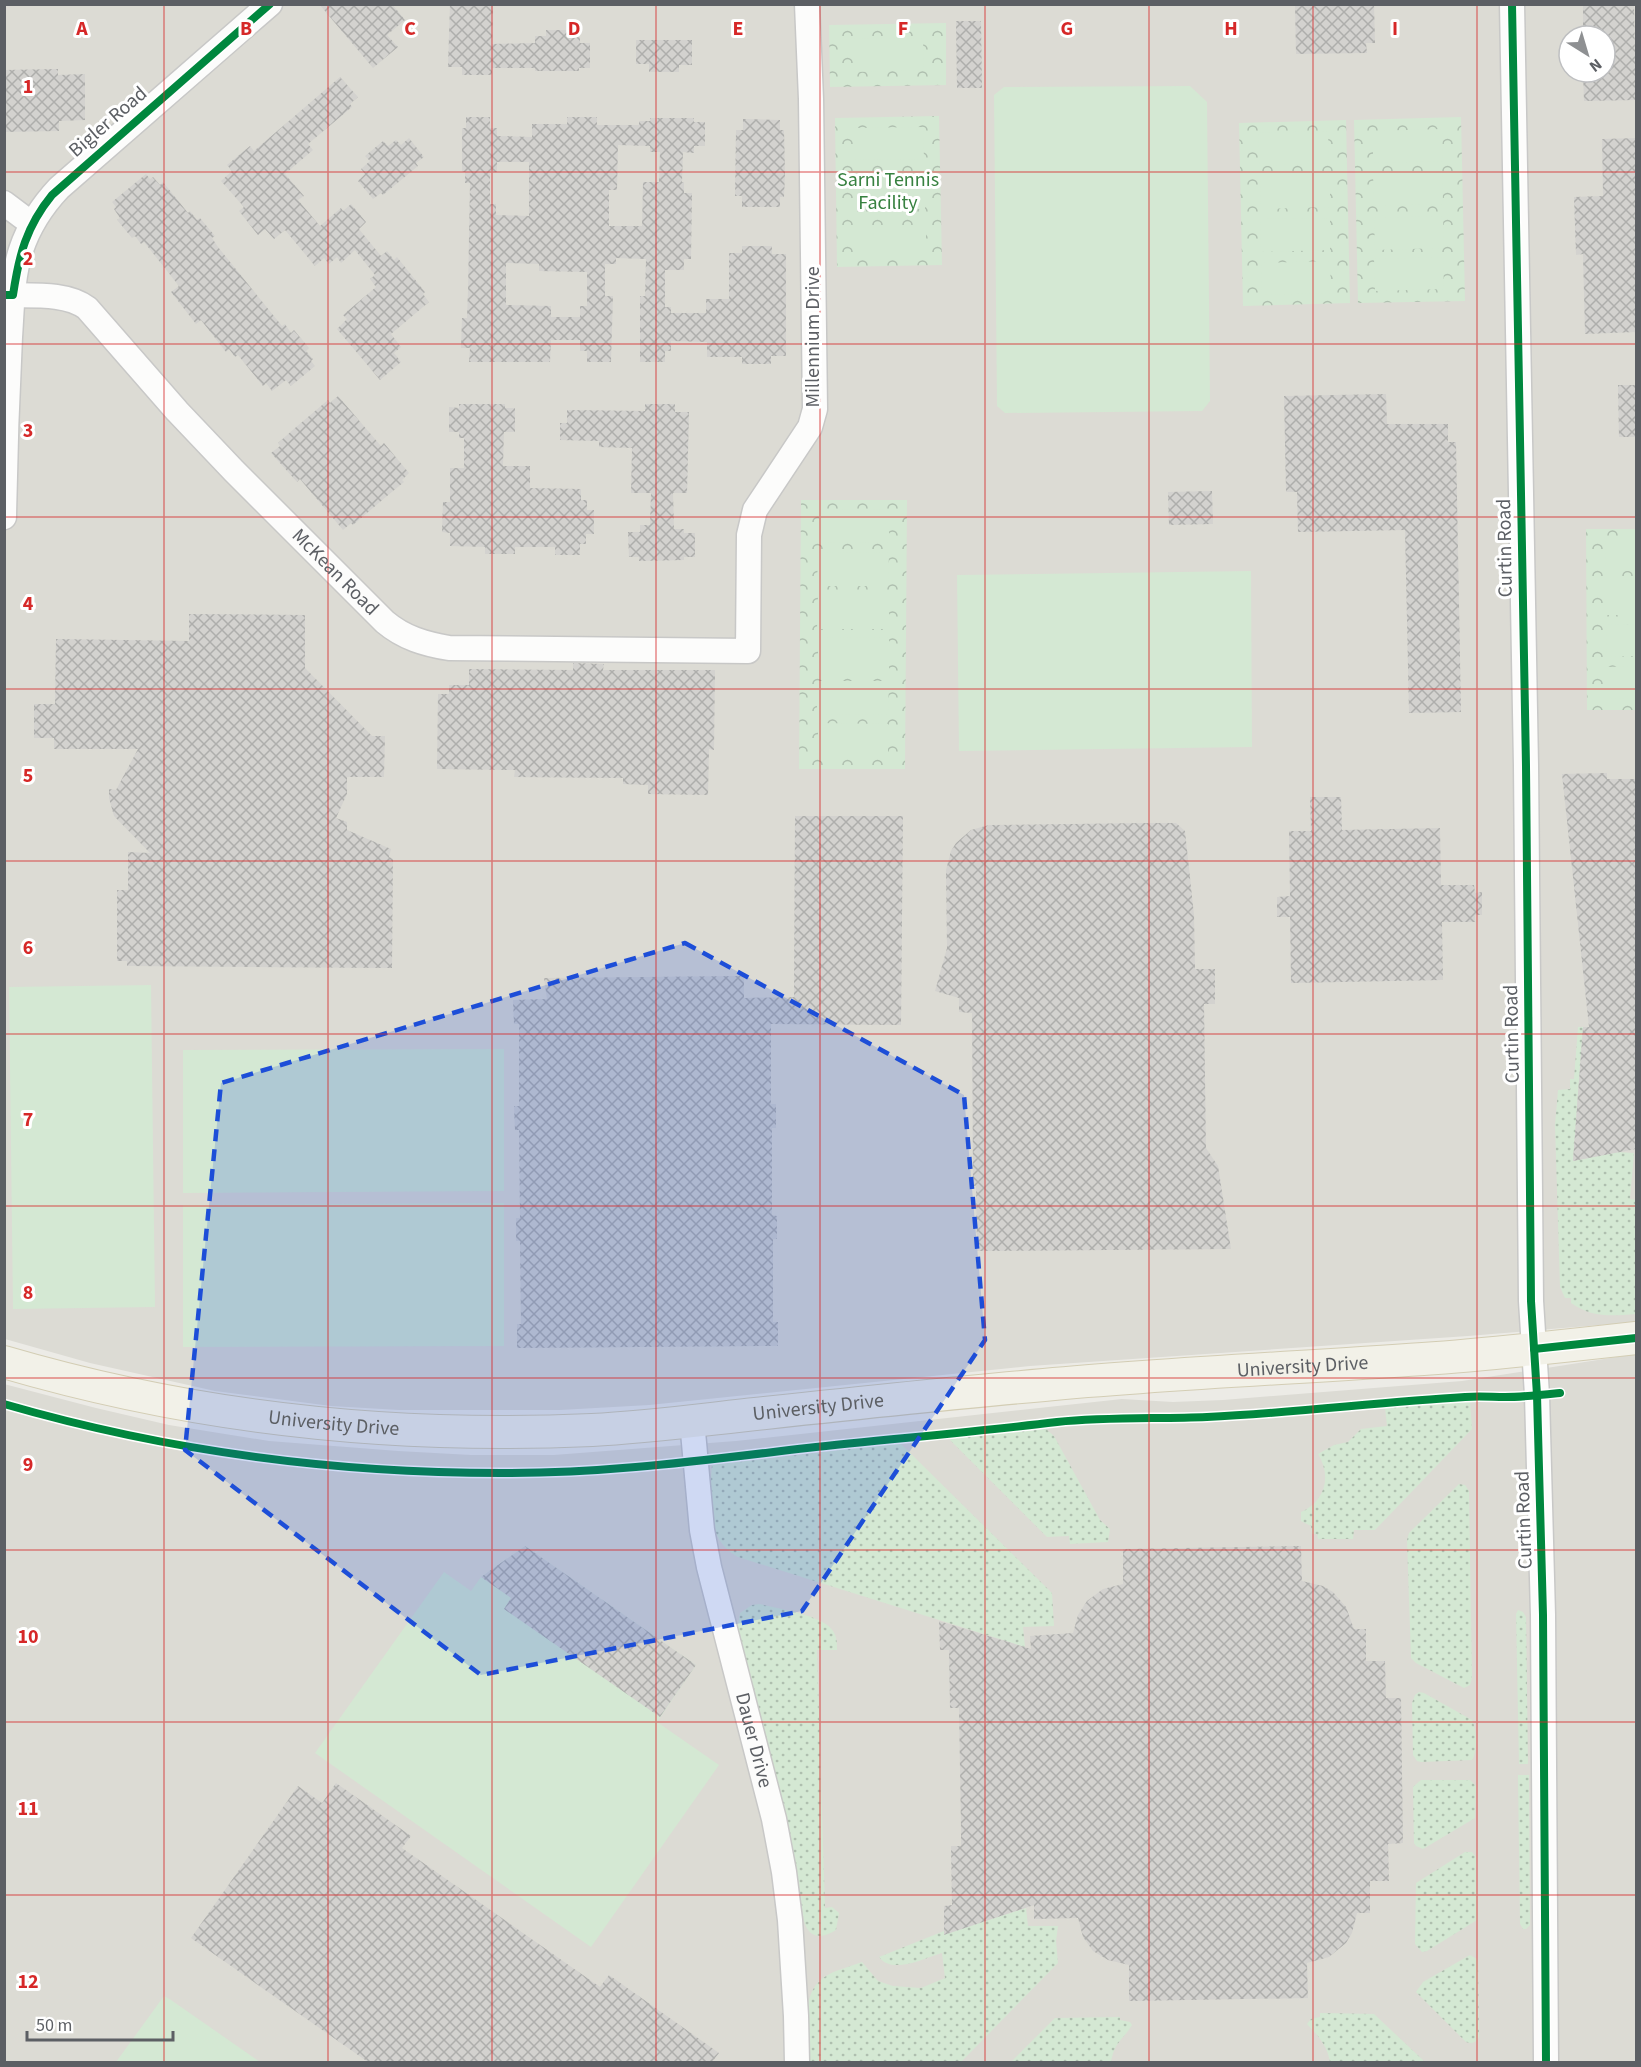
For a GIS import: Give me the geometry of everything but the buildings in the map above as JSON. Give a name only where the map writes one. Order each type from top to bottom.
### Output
[{"type":"main road","name":"University Drive","points":[[4,1362],[55,1377],[170,1402],[248,1414],[362,1427],[514,1432],[596,1430],[1053,1384],[1423,1359],[1636,1338]]},
{"type":"street","name":"Bigler Road","points":[[4,517],[9,295],[21,252],[32,224],[46,202],[59,188],[270,4]]},
{"type":"street","name":"Millennium Drive","points":[[748,651],[751,522],[755,510],[810,427],[815,409],[810,34],[807,4]]},
{"type":"street","name":"Curtin Road","points":[[1512,4],[1526,766],[1531,1277],[1543,1615],[1546,2062]]},
{"type":"street","points":[[4,203],[32,224]]},
{"type":"street","name":"McKean Road","points":[[9,295],[67,299],[87,308],[177,411],[234,471],[385,622],[398,632],[422,643],[448,648],[748,651]]},
{"type":"street","name":"Dauer Drive","points":[[692,1421],[702,1530],[709,1567],[774,1819],[784,1872],[790,1920],[796,2016],[796,2062]]},
{"type":"highlighted area","points":[[685,943],[964,1095],[985,1340],[802,1611],[481,1675],[185,1450],[221,1083]]},
{"type":"shaded area","points":[[4,5],[1636,5],[1636,1322],[1030,1366],[649,1405],[560,1410],[399,1410],[331,1406],[215,1391],[90,1363],[5,1339]]},
{"type":"shaded area","points":[[1636,1354],[1636,2062],[5,2062],[4,1384],[169,1425],[269,1441],[471,1455],[554,1455],[736,1441],[1122,1399],[1173,1402],[1223,1400],[1462,1381]]},
{"type":"green space","points":[[946,23],[946,85],[830,87],[829,25]]},
{"type":"green space","points":[[923,38],[924,70],[853,72],[853,39]]},
{"type":"green space","points":[[1190,86],[1207,102],[1210,401],[1202,411],[1005,413],[997,406],[994,95],[1004,87]]},
{"type":"green space","name":"Sarni Tennis Facility","points":[[939,116],[942,265],[837,267],[835,118]]},
{"type":"green space","points":[[1461,117],[1465,301],[1358,303],[1354,120]]},
{"type":"green space","points":[[1346,120],[1350,303],[1243,306],[1239,123]]},
{"type":"green space","points":[[923,127],[924,159],[854,160],[854,128]]},
{"type":"green space","points":[[1442,129],[1443,161],[1373,163],[1373,131]]},
{"type":"green space","points":[[1328,131],[1329,163],[1260,166],[1258,133]]},
{"type":"green space","points":[[1442,172],[1443,204],[1374,206],[1373,174]]},
{"type":"green space","points":[[1330,175],[1330,207],[1261,209],[1260,177]]},
{"type":"green space","points":[[855,177],[925,177],[925,209],[856,209]]},
{"type":"green space","points":[[1443,216],[1444,248],[1375,250],[1374,218]]},
{"type":"green space","points":[[1330,218],[1330,250],[1261,252],[1260,219]]},
{"type":"green space","points":[[856,225],[926,225],[926,257],[856,257]]},
{"type":"green space","points":[[1443,257],[1444,289],[1375,291],[1374,259]]},
{"type":"green space","points":[[1330,261],[1331,293],[1262,295],[1261,263]]},
{"type":"green space","points":[[801,500],[907,500],[905,769],[799,769]]},
{"type":"green space","points":[[819,509],[889,510],[889,543],[819,542]]},
{"type":"green space","points":[[1586,529],[1636,529],[1636,710],[1587,710]]},
{"type":"green space","points":[[1605,539],[1636,539],[1636,571],[1606,571]]},
{"type":"green space","points":[[818,552],[889,553],[888,586],[817,586]]},
{"type":"green space","points":[[1251,571],[1252,747],[959,751],[957,575]]},
{"type":"green space","points":[[1606,583],[1636,583],[1636,615],[1606,615]]},
{"type":"green space","points":[[818,595],[889,595],[889,629],[817,629]]},
{"type":"green space","points":[[1636,624],[1636,656],[1607,657],[1606,625]]},
{"type":"green space","points":[[889,637],[889,672],[818,672],[818,638]]},
{"type":"green space","points":[[1636,666],[1636,698],[1607,699],[1607,667]]},
{"type":"green space","points":[[817,681],[889,681],[888,715],[817,714]]},
{"type":"green space","points":[[818,723],[888,724],[888,757],[818,757]]},
{"type":"green space","points":[[151,985],[155,1307],[13,1309],[9,987]]},
{"type":"green space","points":[[1578,1027],[1583,1027],[1573,1161],[1617,1152],[1634,1153],[1630,1199],[1636,1200],[1636,1314],[1594,1314],[1571,1303],[1571,1298],[1565,1298],[1560,1287],[1555,1125],[1558,1090],[1570,1089],[1570,1079],[1574,1079]]},
{"type":"green space","points":[[504,1049],[504,1191],[183,1193],[183,1050]]},
{"type":"green space","points":[[504,1203],[504,1346],[183,1347],[183,1205]]},
{"type":"green space","points":[[1470,1401],[1472,1429],[1375,1530],[1354,1530],[1353,1539],[1318,1539],[1317,1534],[1312,1534],[1311,1526],[1301,1521],[1301,1512],[1316,1502],[1324,1488],[1325,1471],[1318,1454],[1334,1445],[1348,1442],[1361,1429],[1387,1426],[1385,1408]]},
{"type":"green space","points":[[1046,1429],[1054,1436],[1100,1520],[1110,1529],[1108,1542],[1070,1544],[1069,1536],[1047,1537],[948,1438]]},
{"type":"green space","points":[[900,1443],[1052,1593],[1054,1626],[1023,1627],[1025,1647],[738,1557],[725,1547],[718,1537],[712,1509],[712,1465]]},
{"type":"green space","points":[[1459,1484],[1465,1485],[1469,1491],[1472,1678],[1470,1685],[1464,1688],[1416,1663],[1411,1658],[1407,1540],[1409,1533]]},
{"type":"green space","points":[[525,1546],[696,1665],[657,1722],[719,1765],[591,1947],[315,1753],[444,1572],[471,1591],[481,1577]]},
{"type":"green space","points":[[760,1604],[800,1613],[820,1621],[828,1625],[837,1640],[837,1650],[817,1650],[825,1908],[832,1907],[839,1913],[836,1930],[821,1936],[809,1931],[804,1921],[791,1840],[737,1631],[740,1613],[752,1605]]},
{"type":"green space","points":[[1518,1610],[1526,1617],[1528,1764],[1519,1764],[1516,1614]]},
{"type":"green space","points":[[1419,1692],[1472,1720],[1476,1740],[1472,1760],[1417,1761],[1413,1755],[1412,1703]]},
{"type":"green space","points":[[1518,1775],[1529,1775],[1530,1925],[1526,1929],[1523,1929],[1520,1924]]},
{"type":"green space","points":[[1421,1780],[1470,1780],[1476,1786],[1475,1818],[1423,1849],[1414,1843],[1413,1787]]},
{"type":"green space","points":[[1465,1852],[1472,1852],[1476,1857],[1477,1920],[1422,1952],[1415,1944],[1416,1883]]},
{"type":"green space","points":[[1026,1908],[1028,1926],[1058,1926],[1056,1941],[1058,1963],[961,2062],[808,2062],[806,2017],[811,1995],[815,1986],[823,1978],[862,1962],[878,1981],[893,1986],[921,1988],[945,1978],[942,1953],[900,1965],[892,1965],[879,1957],[944,1931],[944,1934]]},
{"type":"green space","points":[[1470,1955],[1477,1959],[1478,1964],[1479,2037],[1475,2042],[1470,2043],[1466,2042],[1416,1992],[1423,1982]]},
{"type":"green space","points":[[164,1996],[171,2000],[260,2062],[116,2062]]},
{"type":"green space","points":[[1320,2013],[1374,2014],[1425,2062],[1330,2062],[1325,2046],[1307,2024],[1311,2019],[1320,2017]]},
{"type":"green space","points":[[1120,2017],[1120,2020],[1130,2022],[1132,2025],[1117,2045],[1111,2062],[1011,2062],[1055,2018]]},
{"type":"cycle path","points":[[4,295],[13,295],[25,242],[36,219],[52,195],[270,4]]},
{"type":"cycle path","points":[[1512,4],[1526,766],[1531,1301],[1537,1395],[1543,1615],[1546,2062]]},
{"type":"cycle path","points":[[1534,1349],[1636,1338]]},
{"type":"cycle path","points":[[4,1404],[126,1435],[250,1456],[375,1469],[540,1473],[654,1465],[1076,1420],[1207,1417],[1433,1399],[1519,1397],[1560,1393]]}]
